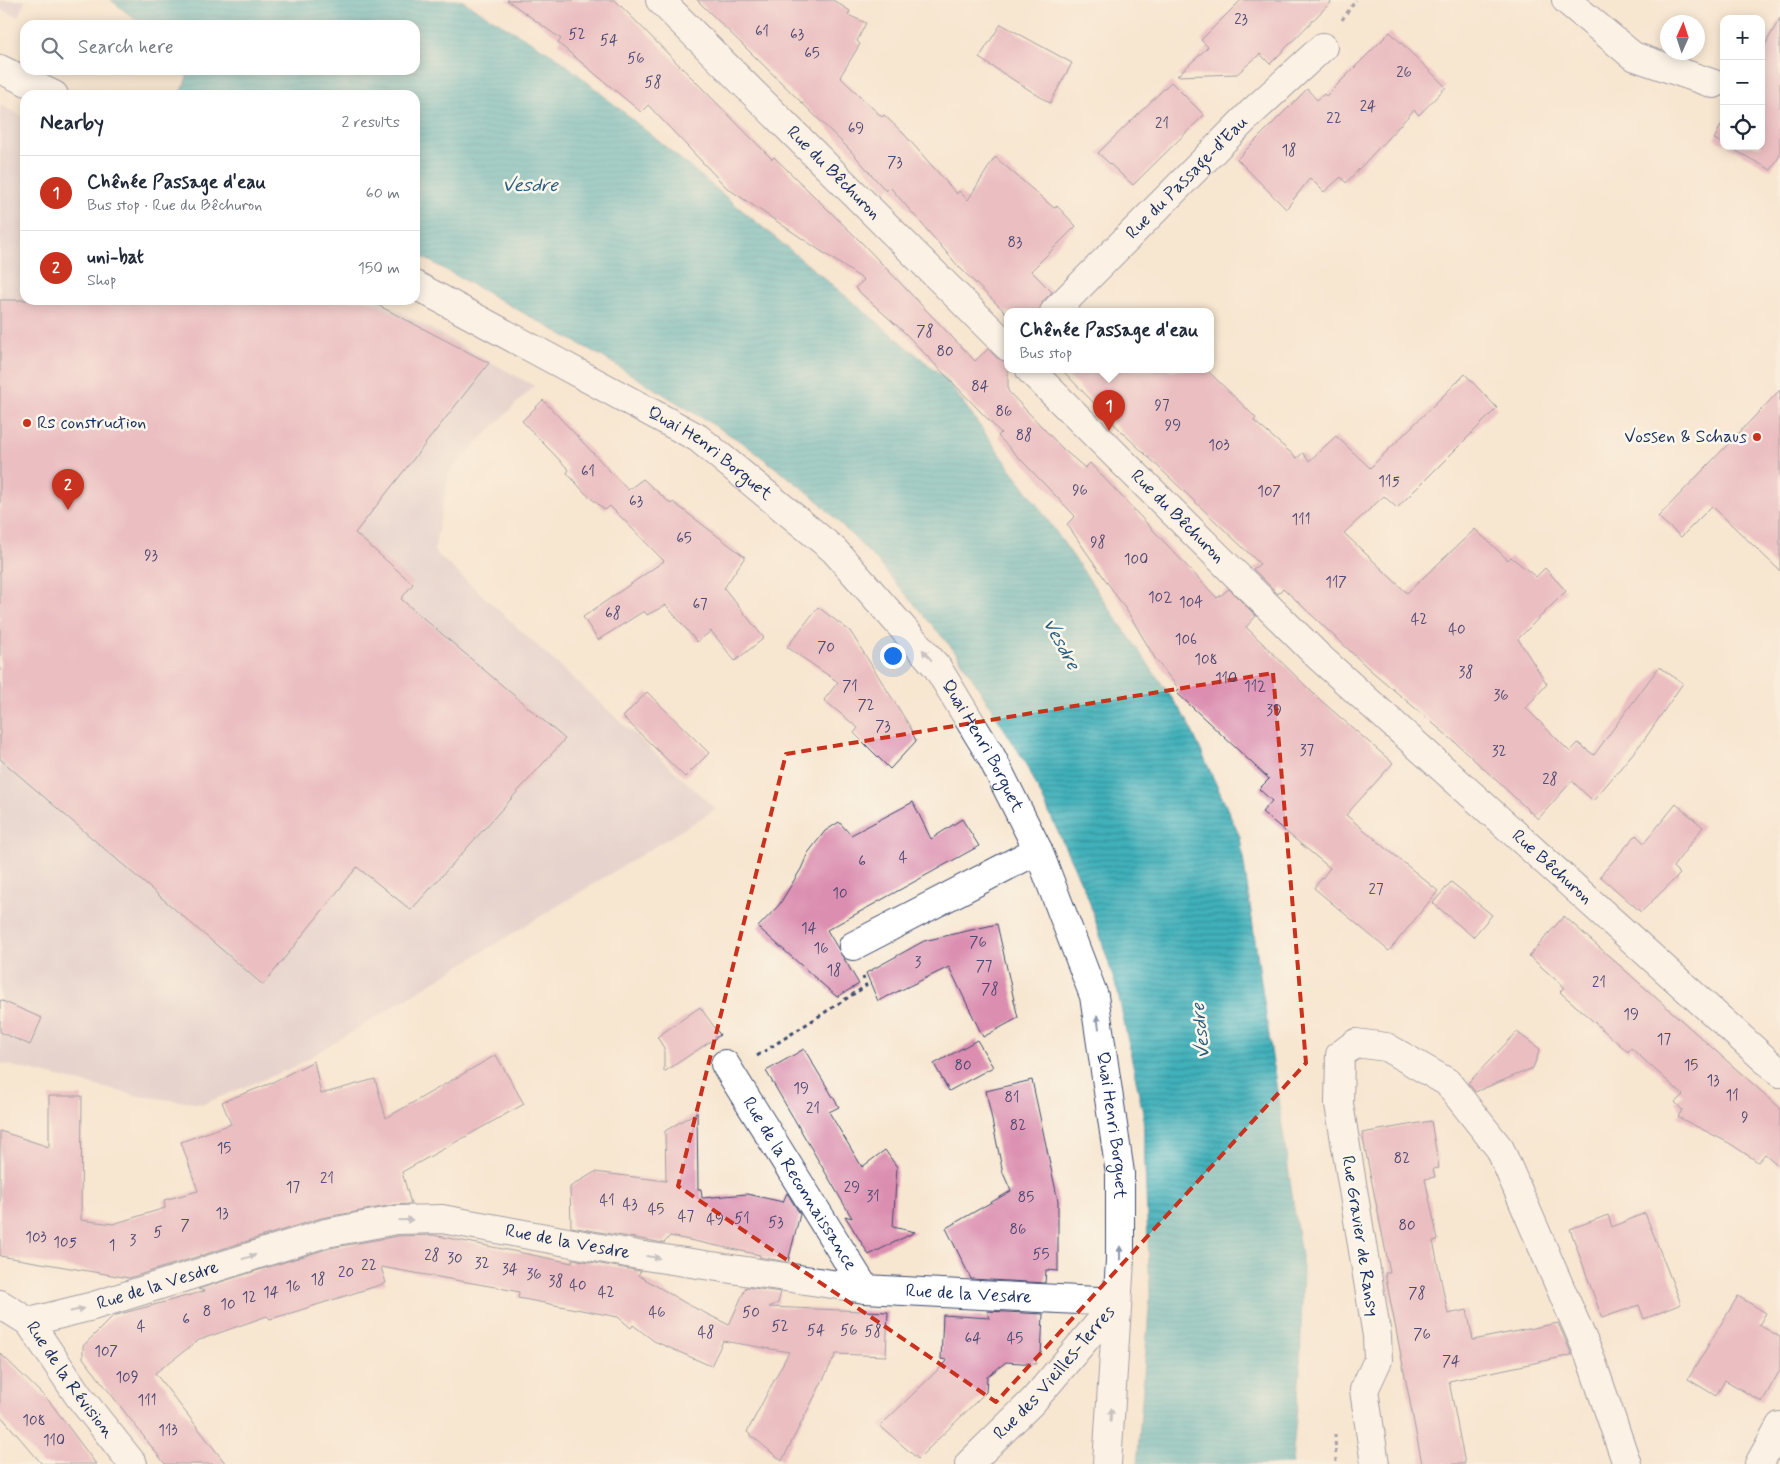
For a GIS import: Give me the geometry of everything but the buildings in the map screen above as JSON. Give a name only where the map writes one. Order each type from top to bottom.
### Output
[{"type":"street","name":"Rue du Bêchuron","points":[[660,0],[1004,343]]},
{"type":"street","points":[[1566,0],[1633,56],[1714,84]]},
{"type":"street","name":"Rue du Passage-d'Eau","points":[[1058,308],[1250,113],[1323,47]]},
{"type":"street","points":[[0,69],[44,90]]},
{"type":"street","name":"Quai Henri Borguet","points":[[420,288],[698,438],[834,550],[937,667],[992,756],[1038,850],[1094,996],[1120,1174],[1120,1261],[1107,1464]]},
{"type":"street","name":"Rue du Bêchuron","points":[[1033,373],[1324,662]]},
{"type":"street","name":"Rue Bêchuron","points":[[1324,662],[1780,1073]]},
{"type":"street","points":[[853,946],[1038,850]]},
{"type":"street","name":"Rue Gravier de Ransy","points":[[1375,1464],[1364,1390],[1378,1360],[1377,1336],[1339,1104],[1340,1055],[1356,1043],[1386,1047],[1447,1082],[1500,1148],[1589,1354],[1627,1464]]},
{"type":"street","name":"Rue de la Reconnaissance","points":[[729,1072],[865,1289]]},
{"type":"street","name":"Rue de la Vesdre","points":[[30,1322],[93,1306],[326,1233],[396,1220],[442,1219],[638,1255],[865,1289],[1117,1302]]},
{"type":"street","name":"Rue des Vieilles-Terres","points":[[969,1464],[1033,1400],[1117,1302]]},
{"type":"street","name":"Rue de la Révision","points":[[0,1304],[30,1322],[78,1395],[133,1464]]},
{"type":"street","points":[[1759,1464],[1780,1426]]},
{"type":"path","points":[[729,1072],[748,1062],[866,986],[853,946]]},
{"type":"highlighted area","points":[[1273,673],[1306,1063],[996,1402],[678,1186],[786,754]]},
{"type":"shaded area","points":[[0,0],[25,0],[19,17],[0,9]]},
{"type":"shaded area","points":[[0,105],[20,115],[20,305],[388,305],[534,386],[449,471],[434,551],[716,809],[296,1066],[203,1104],[139,1096],[0,1063]]},
{"type":"water","name":"Vesdre","points":[[111,0],[461,0],[557,57],[946,379],[1043,513],[1187,720],[1240,837],[1303,1269],[1300,1373],[1292,1464],[1137,1464],[1150,1296],[1143,1113],[1118,993],[1088,897],[1027,765],[957,654],[877,561],[814,497],[743,443],[601,356],[420,256],[420,90],[183,90],[187,75],[420,75],[420,20],[136,20]]},
{"type":"place","name":"Rs construction","points":[[27,423]]},
{"type":"place","name":"Chênée Passage d'eau","points":[[1109,431]]},
{"type":"place","name":"Vossen & Schaus","points":[[1757,437]]},
{"type":"place","name":"uni-bat","points":[[68,510]]}]
